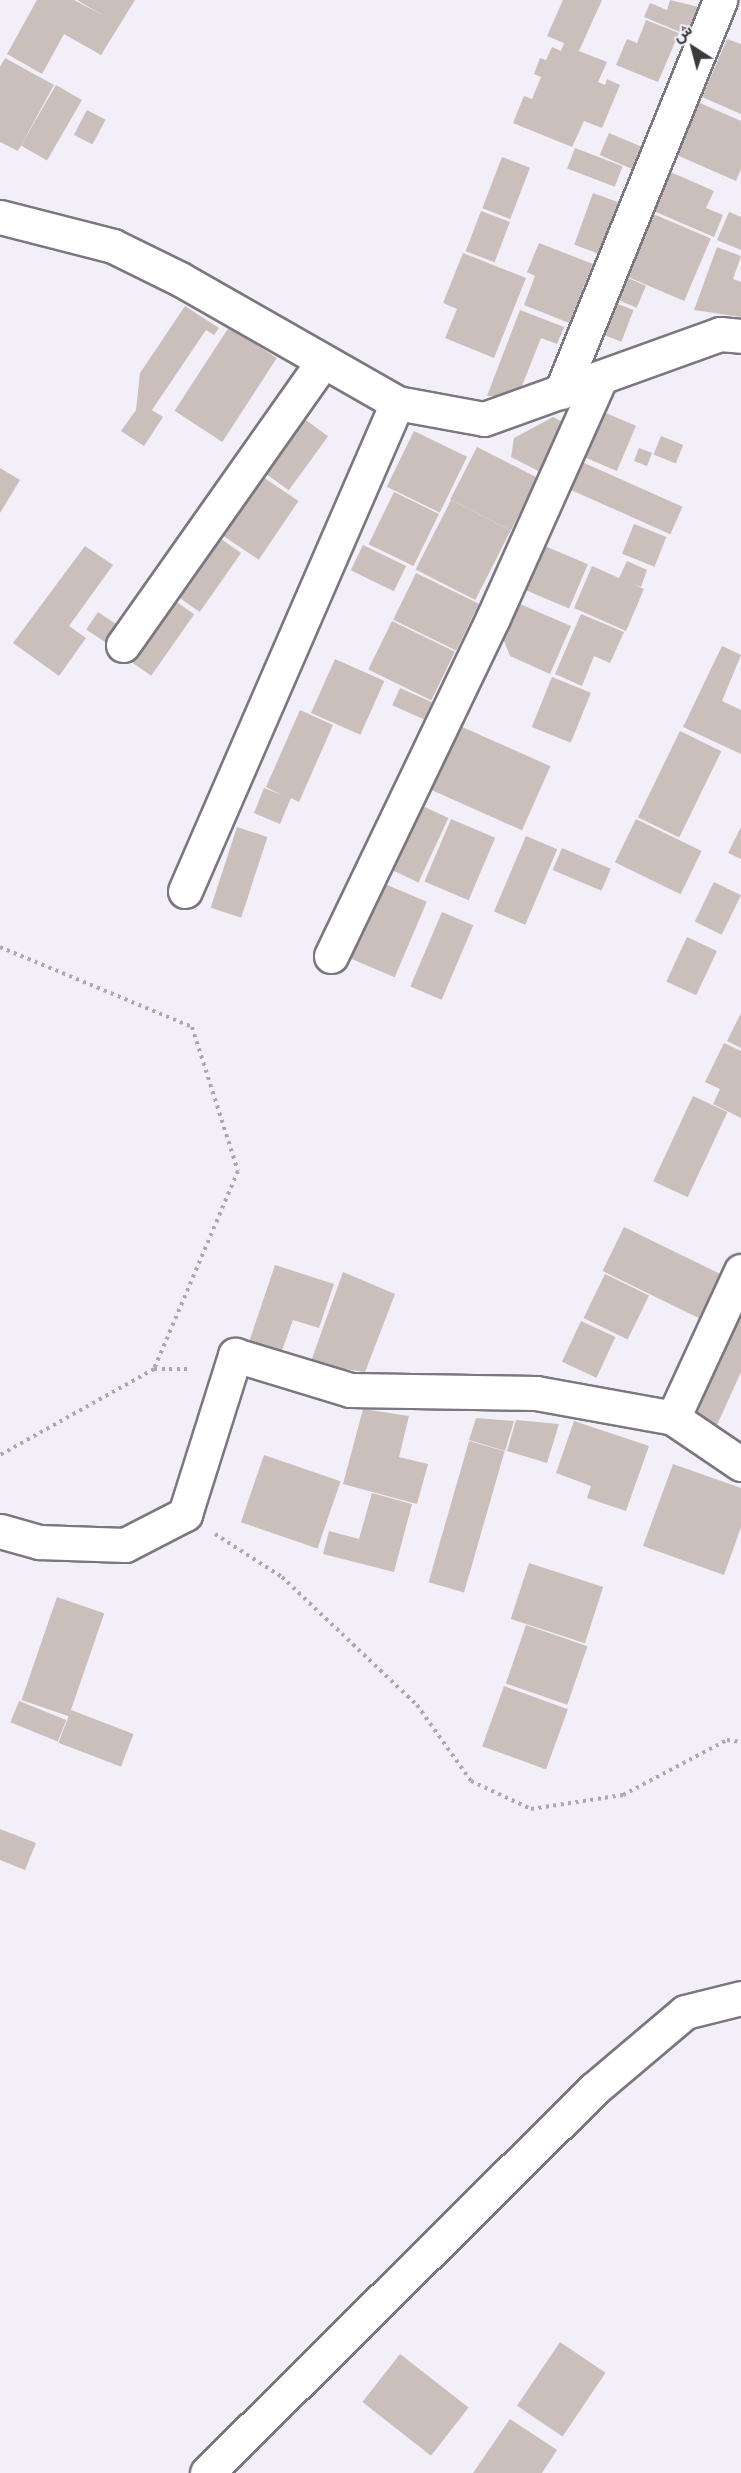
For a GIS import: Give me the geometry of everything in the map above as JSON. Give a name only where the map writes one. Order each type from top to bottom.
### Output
[{"type":"street","points":[[561,393],[720,0]]},
{"type":"street","points":[[0,217],[113,246],[180,279],[322,363],[397,403],[484,419],[600,379],[720,333],[741,336]]},
{"type":"street","points":[[123,645],[322,363]]},
{"type":"street","points":[[331,956],[493,618],[600,379]]},
{"type":"street","points":[[184,891],[397,403]]},
{"type":"street","points":[[673,1418],[741,1271]]},
{"type":"street","points":[[0,1531],[39,1542],[125,1545],[185,1514],[235,1355],[350,1390],[536,1393],[673,1418],[741,1464]]},
{"type":"street","points":[[210,2472],[594,2089],[686,2012],[741,1998]]},
{"type":"path","points":[[0,947],[192,1027],[238,1171],[154,1369],[0,1455]]},
{"type":"path","points":[[185,1514],[290,1585],[417,1705],[471,1781],[531,1809],[623,1795],[727,1740],[741,1742]]},
{"type":"building","points":[[37,0],[74,0],[104,16],[77,0],[135,0],[101,55],[64,34],[42,74],[7,54]]},
{"type":"building","points":[[563,0],[602,0],[579,51],[607,62],[598,82],[605,85],[607,79],[620,85],[602,128],[584,121],[572,147],[513,123],[524,96],[532,99],[541,77],[534,74],[540,58],[546,60],[552,47],[561,51],[564,43],[547,36]]},
{"type":"building","points":[[670,0],[699,7],[687,35],[644,17],[650,3],[667,10]]},
{"type":"building","points":[[646,20],[679,33],[658,82],[616,65],[627,39],[637,43]]},
{"type":"building","points":[[727,39],[741,44],[741,114],[702,97]]},
{"type":"building","points":[[5,58],[54,85],[18,151],[0,142],[0,67]]},
{"type":"building","points":[[56,85],[82,100],[47,161],[21,146]]},
{"type":"building","points":[[693,100],[741,121],[741,169],[736,181],[670,152]]},
{"type":"building","points":[[87,110],[106,120],[92,145],[74,135]]},
{"type":"building","points":[[609,133],[642,147],[633,169],[600,155]]},
{"type":"building","points":[[575,148],[623,166],[615,187],[567,169]]},
{"type":"building","points":[[502,157],[530,168],[510,219],[482,208]]},
{"type":"building","points":[[666,170],[714,191],[706,208],[723,215],[714,237],[649,209]]},
{"type":"building","points":[[593,193],[618,202],[600,254],[574,245]]},
{"type":"building","points":[[481,211],[510,222],[495,262],[466,251]]},
{"type":"building","points":[[729,212],[741,217],[741,250],[717,240]]},
{"type":"building","points":[[651,213],[711,238],[684,301],[624,276]]},
{"type":"building","points":[[539,243],[593,264],[569,323],[524,305],[535,276],[527,272]]},
{"type":"building","points":[[717,247],[741,256],[733,279],[741,282],[741,317],[694,310]]},
{"type":"building","points":[[463,253],[526,278],[494,358],[445,338],[457,309],[443,303]]},
{"type":"building","points":[[623,276],[646,286],[637,308],[614,298]]},
{"type":"building","points":[[613,302],[634,310],[621,342],[601,334]]},
{"type":"building","points":[[185,306],[219,328],[214,335],[206,330],[152,410],[163,417],[144,446],[121,431],[136,410],[140,373]]},
{"type":"building","points":[[520,310],[564,327],[557,344],[541,338],[518,396],[487,396]]},
{"type":"building","points":[[229,327],[277,358],[222,442],[175,411]]},
{"type":"building","points":[[601,411],[636,426],[617,471],[582,456]]},
{"type":"building","points":[[299,415],[328,436],[289,490],[260,469]]},
{"type":"building","points":[[553,417],[568,425],[544,474],[511,457],[514,438]]},
{"type":"building","points":[[414,431],[467,457],[440,513],[387,487]]},
{"type":"building","points":[[661,436],[683,445],[676,464],[654,455]]},
{"type":"building","points":[[477,447],[538,478],[511,530],[450,500]]},
{"type":"building","points":[[639,448],[652,453],[647,466],[634,461]]},
{"type":"building","points":[[582,462],[682,507],[670,534],[570,489]]},
{"type":"building","points":[[0,468],[20,480],[0,513]]},
{"type":"building","points":[[257,473],[298,501],[259,560],[217,532]]},
{"type":"building","points":[[394,492],[439,514],[414,566],[369,544]]},
{"type":"building","points":[[451,500],[511,530],[475,600],[416,569]]},
{"type":"building","points":[[634,524],[666,537],[654,567],[622,554]]},
{"type":"building","points":[[214,534],[241,553],[200,612],[173,593]]},
{"type":"building","points":[[540,544],[588,564],[569,609],[521,588]]},
{"type":"building","points":[[363,545],[406,566],[394,591],[351,570]]},
{"type":"building","points":[[85,546],[113,565],[69,626],[86,638],[59,676],[13,643]]},
{"type":"building","points":[[627,561],[647,570],[641,587],[630,583],[644,589],[626,631],[574,608],[592,566],[619,578]]},
{"type":"building","points":[[416,573],[479,604],[456,650],[393,620]]},
{"type":"building","points":[[168,596],[194,614],[151,676],[125,657]]},
{"type":"building","points":[[513,601],[571,626],[550,674],[510,656],[500,631]]},
{"type":"building","points":[[98,612],[120,627],[109,645],[86,629]]},
{"type":"building","points":[[581,614],[624,632],[610,663],[594,656],[582,686],[555,674]]},
{"type":"building","points":[[392,621],[455,652],[431,700],[368,670]]},
{"type":"building","points":[[722,646],[741,655],[722,701],[741,710],[741,754],[683,727]]},
{"type":"building","points":[[335,659],[384,681],[360,735],[311,713]]},
{"type":"building","points":[[552,677],[591,693],[571,743],[532,727]]},
{"type":"building","points":[[400,688],[432,702],[424,720],[392,705]]},
{"type":"building","points":[[300,710],[333,725],[299,802],[291,798],[280,824],[254,813],[264,788],[282,795],[266,787]]},
{"type":"building","points":[[460,726],[550,766],[522,830],[432,790]]},
{"type":"building","points":[[680,731],[721,751],[679,837],[638,817]]},
{"type":"building","points":[[414,802],[448,818],[418,882],[384,866]]},
{"type":"building","points":[[451,819],[495,838],[469,900],[424,882]]},
{"type":"building","points":[[636,819],[702,851],[681,894],[615,862]]},
{"type":"building","points":[[237,827],[267,837],[241,918],[211,908]]},
{"type":"building","points":[[741,827],[741,859],[728,853]]},
{"type":"building","points":[[526,836],[557,849],[525,925],[494,911]]},
{"type":"building","points":[[562,848],[611,869],[601,891],[553,870]]},
{"type":"building","points":[[378,881],[427,902],[395,977],[346,956]]},
{"type":"building","points":[[714,882],[741,895],[722,935],[695,922]]},
{"type":"building","points":[[442,912],[473,925],[442,1000],[410,987]]},
{"type":"building","points":[[687,937],[717,951],[696,995],[666,981]]},
{"type":"building","points":[[741,1013],[741,1048],[727,1041]]},
{"type":"building","points":[[724,1043],[741,1051],[741,1118],[713,1104],[720,1089],[705,1082]]},
{"type":"building","points":[[693,1096],[727,1112],[688,1197],[653,1181]]},
{"type":"building","points":[[624,1227],[725,1276],[703,1320],[603,1271]]},
{"type":"building","points":[[275,1265],[334,1284],[319,1328],[293,1320],[279,1359],[247,1348]]},
{"type":"building","points":[[343,1272],[395,1294],[365,1372],[310,1364]]},
{"type":"building","points":[[605,1274],[649,1295],[628,1340],[584,1318]]},
{"type":"building","points":[[736,1308],[741,1311],[741,1372],[717,1425],[689,1413]]},
{"type":"building","points":[[581,1321],[615,1337],[596,1378],[562,1362]]},
{"type":"building","points":[[363,1409],[409,1416],[399,1457],[428,1464],[417,1504],[343,1484]]},
{"type":"building","points":[[476,1418],[514,1421],[505,1451],[469,1440]]},
{"type":"building","points":[[516,1420],[559,1424],[547,1463],[507,1451]]},
{"type":"building","points":[[574,1421],[649,1446],[626,1511],[587,1498],[591,1486],[556,1473]]},
{"type":"building","points":[[469,1441],[505,1451],[464,1593],[428,1582]]},
{"type":"building","points":[[264,1455],[341,1481],[317,1549],[241,1522]]},
{"type":"building","points":[[673,1464],[741,1488],[741,1527],[724,1575],[643,1546]]},
{"type":"building","points":[[372,1493],[412,1504],[394,1572],[323,1554],[329,1531],[359,1539]]},
{"type":"building","points":[[529,1563],[603,1587],[585,1643],[511,1619]]},
{"type":"building","points":[[57,1597],[104,1613],[69,1716],[22,1700]]},
{"type":"building","points":[[526,1625],[587,1646],[567,1705],[506,1684]]},
{"type":"building","points":[[504,1686],[568,1709],[546,1769],[482,1746]]},
{"type":"building","points":[[19,1701],[66,1720],[58,1741],[10,1722]]},
{"type":"building","points":[[71,1710],[134,1734],[121,1767],[58,1743]]},
{"type":"building","points":[[0,1829],[36,1843],[25,1870],[0,1860]]},
{"type":"building","points":[[560,2342],[606,2373],[563,2437],[517,2406]]},
{"type":"building","points":[[400,2354],[469,2408],[431,2456],[362,2402]]},
{"type":"building","points":[[510,2419],[557,2450],[542,2473],[473,2473]]}]
